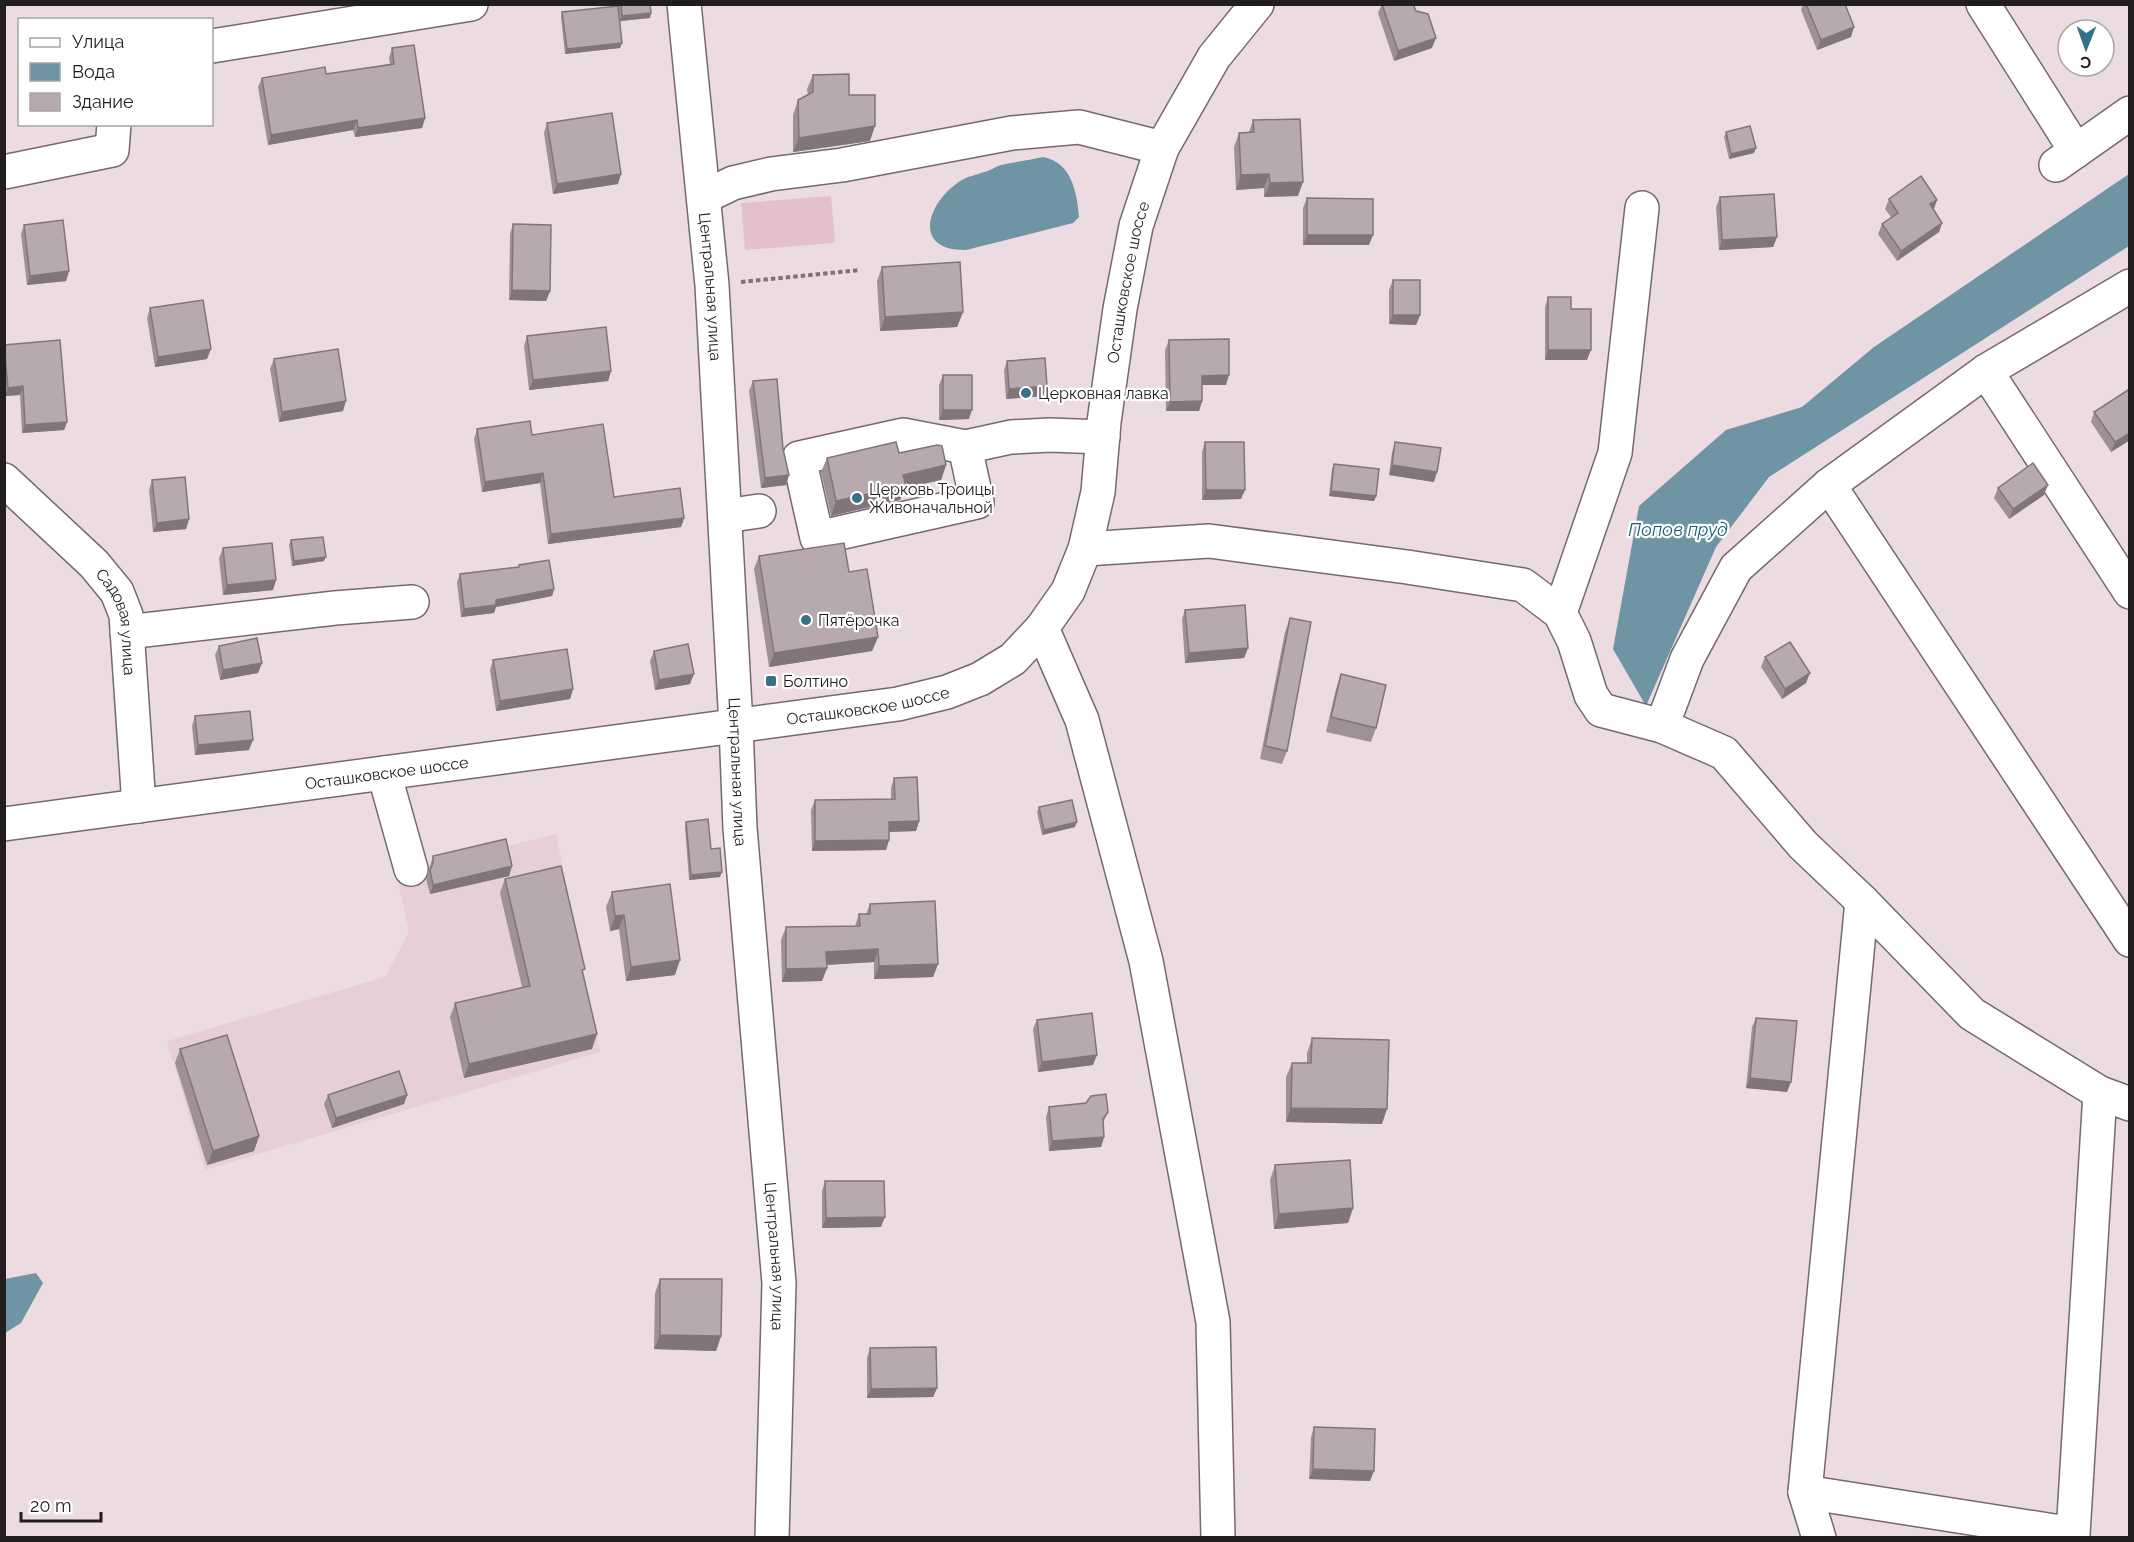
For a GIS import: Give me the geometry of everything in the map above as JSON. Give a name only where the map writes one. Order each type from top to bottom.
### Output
[{"type":"street","points":[[213,46],[471,4]]},
{"type":"street","name":"Центральная улица","points":[[684,4],[712,285],[740,828],[779,1283],[772,1538]]},
{"type":"street","name":"Осташковское шоссе","points":[[4,824],[898,704],[947,692],[980,679],[1013,659],[1042,628],[1068,591],[1085,549],[1098,492],[1120,309],[1136,226],[1162,148],[1214,57],[1257,4]]},
{"type":"street","points":[[1983,4],[2066,158],[2130,113]]},
{"type":"street","points":[[4,171],[112,150],[114,126]]},
{"type":"street","points":[[704,197],[733,183],[771,174],[842,165],[1012,133],[1079,128],[1162,148]]},
{"type":"street","points":[[1560,613],[1615,453],[1642,208]]},
{"type":"street","points":[[1662,726],[1687,659],[1736,568],[1829,485],[1986,371],[2130,286]]},
{"type":"street","points":[[1986,371],[2130,592]]},
{"type":"street","points":[[965,447],[977,502],[817,538],[799,458],[903,435],[965,447],[1011,437],[1050,435],[1103,437]]},
{"type":"street","name":"Садовая улица","points":[[4,480],[94,564],[117,592],[126,615],[139,806]]},
{"type":"street","points":[[1829,485],[2130,940]]},
{"type":"street","points":[[725,516],[759,511]]},
{"type":"street","points":[[1085,549],[1209,541],[1523,585],[1560,613],[1574,641],[1591,695],[1601,710],[1662,726],[1724,753],[1803,845],[1862,901],[1972,1014],[2115,1099],[2073,1534],[1805,1492]]},
{"type":"street","points":[[127,632],[335,608],[412,602]]},
{"type":"street","points":[[1042,628],[1082,720],[1146,961],[1214,1322],[1218,1538]]},
{"type":"street","points":[[384,773],[411,869]]},
{"type":"street","points":[[1819,1538],[1805,1492],[1862,901]]},
{"type":"path","points":[[712,285],[860,270]]},
{"type":"shaded area","points":[[831,196],[835,243],[745,250],[741,203]]},
{"type":"shaded area","points":[[556,834],[600,1052],[205,1170],[167,1041],[385,977],[409,932],[396,873]]},
{"type":"water","points":[[1043,157],[1060,165],[1071,179],[1079,217],[1073,223],[966,250],[948,248],[937,242],[931,234],[930,223],[940,200],[964,179],[1001,165]]},
{"type":"water","name":"Попов пруд","points":[[2129,174],[2129,246],[1769,477],[1716,547],[1646,706],[1613,649],[1639,506],[1726,430],[1802,407],[1874,347]]},
{"type":"water","points":[[36,1273],[43,1283],[21,1323],[5,1333],[5,1279]]},
{"type":"building","points":[[621,4],[650,4],[651,13],[622,16]]},
{"type":"building","points":[[1382,4],[1413,4],[1416,11],[1428,14],[1436,38],[1398,51]]},
{"type":"building","points":[[1806,4],[1845,4],[1854,27],[1821,40]]},
{"type":"building","points":[[618,6],[622,43],[567,49],[562,12]]},
{"type":"building","points":[[414,45],[425,118],[358,128],[357,120],[271,135],[262,78],[325,67],[326,74],[394,64],[392,48]]},
{"type":"building","points":[[849,74],[849,95],[875,95],[875,126],[799,138],[798,100],[813,92],[813,75]]},
{"type":"building","points":[[612,113],[621,174],[557,184],[547,123]]},
{"type":"building","points":[[1300,119],[1303,182],[1270,183],[1269,174],[1241,175],[1239,133],[1254,132],[1253,120]]},
{"type":"building","points":[[1750,126],[1756,148],[1731,154],[1726,132]]},
{"type":"building","points":[[1921,176],[1937,200],[1930,204],[1942,223],[1901,251],[1882,224],[1898,213],[1889,199]]},
{"type":"building","points":[[1774,194],[1777,237],[1722,240],[1720,197]]},
{"type":"building","points":[[1307,198],[1373,199],[1373,235],[1307,235]]},
{"type":"building","points":[[63,220],[69,271],[30,276],[24,225]]},
{"type":"building","points":[[513,224],[551,225],[550,291],[512,290]]},
{"type":"building","points":[[960,262],[963,312],[885,317],[882,267]]},
{"type":"building","points":[[1393,280],[1420,280],[1420,315],[1393,315]]},
{"type":"building","points":[[1548,297],[1571,297],[1571,309],[1591,309],[1591,350],[1548,350]]},
{"type":"building","points":[[203,300],[211,349],[158,357],[150,308]]},
{"type":"building","points":[[606,327],[611,371],[533,380],[527,336]]},
{"type":"building","points":[[1229,339],[1229,375],[1202,376],[1202,401],[1170,402],[1169,340]]},
{"type":"building","points":[[60,340],[67,422],[25,425],[23,386],[8,388],[4,345]]},
{"type":"building","points":[[338,349],[346,401],[282,412],[274,359]]},
{"type":"building","points":[[1045,358],[1047,386],[1009,389],[1007,361]]},
{"type":"building","points":[[943,375],[972,375],[972,410],[943,410]]},
{"type":"building","points":[[777,379],[783,449],[789,475],[765,478],[753,381]]},
{"type":"building","points":[[2128,390],[2130,393],[2130,433],[2115,442],[2094,412]]},
{"type":"building","points":[[530,421],[532,435],[603,424],[614,497],[680,488],[684,518],[551,534],[543,473],[485,482],[477,429]]},
{"type":"building","points":[[896,442],[899,453],[942,446],[946,465],[903,475],[906,486],[836,501],[827,458]]},
{"type":"building","points":[[1205,442],[1244,442],[1245,490],[1206,490]]},
{"type":"building","points":[[1395,442],[1441,448],[1437,472],[1392,465]]},
{"type":"building","points":[[2033,463],[2048,485],[2013,509],[1998,488]]},
{"type":"building","points":[[1334,464],[1379,469],[1376,496],[1331,491]]},
{"type":"building","points":[[185,477],[189,519],[157,523],[152,480]]},
{"type":"building","points":[[323,537],[326,557],[294,561],[291,540]]},
{"type":"building","points":[[272,543],[276,580],[227,585],[223,548]]},
{"type":"building","name":"Пятёрочка","points":[[844,543],[849,572],[867,569],[878,637],[774,653],[759,556]]},
{"type":"building","points":[[549,560],[554,589],[496,600],[496,605],[464,609],[460,574],[519,567],[519,565]]},
{"type":"building","points":[[1245,605],[1248,648],[1189,653],[1185,610]]},
{"type":"building","points":[[1290,618],[1311,622],[1287,751],[1265,746]]},
{"type":"building","points":[[257,638],[262,663],[223,670],[219,646]]},
{"type":"building","points":[[1790,642],[1810,673],[1785,689],[1765,657]]},
{"type":"building","points":[[688,644],[694,674],[659,680],[654,651]]},
{"type":"building","points":[[567,649],[573,689],[500,701],[493,660]]},
{"type":"building","points":[[1341,674],[1386,685],[1376,728],[1331,717]]},
{"type":"building","points":[[250,711],[253,740],[198,745],[195,716]]},
{"type":"building","points":[[917,777],[919,821],[889,822],[889,840],[815,841],[815,800],[895,799],[894,778]]},
{"type":"building","points":[[1072,800],[1077,822],[1044,830],[1039,807]]},
{"type":"building","points":[[708,819],[711,849],[720,848],[722,872],[691,875],[686,822]]},
{"type":"building","points":[[506,839],[512,866],[433,885],[430,870],[433,856]]},
{"type":"building","points":[[561,866],[585,969],[582,970],[597,1034],[469,1064],[455,1003],[530,986],[505,879]]},
{"type":"building","points":[[670,884],[680,960],[631,967],[624,915],[615,916],[612,892]]},
{"type":"building","points":[[935,901],[938,964],[879,966],[878,949],[826,952],[827,968],[786,969],[786,927],[860,926],[859,914],[870,914],[870,904]]},
{"type":"building","points":[[1092,1013],[1097,1055],[1042,1062],[1037,1020]]},
{"type":"building","points":[[1756,1018],[1797,1021],[1791,1082],[1750,1078]]},
{"type":"building","points":[[227,1035],[259,1136],[213,1151],[180,1049]]},
{"type":"building","points":[[1312,1038],[1389,1040],[1387,1109],[1291,1108],[1292,1063],[1311,1063]]},
{"type":"building","points":[[399,1071],[407,1095],[336,1118],[328,1095]]},
{"type":"building","points":[[1106,1094],[1108,1112],[1103,1119],[1104,1137],[1052,1141],[1049,1107],[1086,1103],[1091,1096]]},
{"type":"building","points":[[1350,1160],[1353,1208],[1279,1214],[1275,1165]]},
{"type":"building","points":[[825,1181],[884,1181],[885,1217],[826,1218]]},
{"type":"building","points":[[660,1279],[722,1279],[721,1336],[660,1335]]},
{"type":"building","points":[[936,1347],[937,1388],[871,1389],[870,1348]]},
{"type":"building","points":[[1314,1427],[1375,1429],[1374,1471],[1313,1469]]},
{"type":"place","name":"Церковная лавка","points":[[1026,393]]},
{"type":"place","name":"Церковь Троицы Живоначальной","points":[[857,498]]},
{"type":"place","name":"Пятёрочка","points":[[806,620]]},
{"type":"place","name":"Болтино","points":[[771,681]]}]
